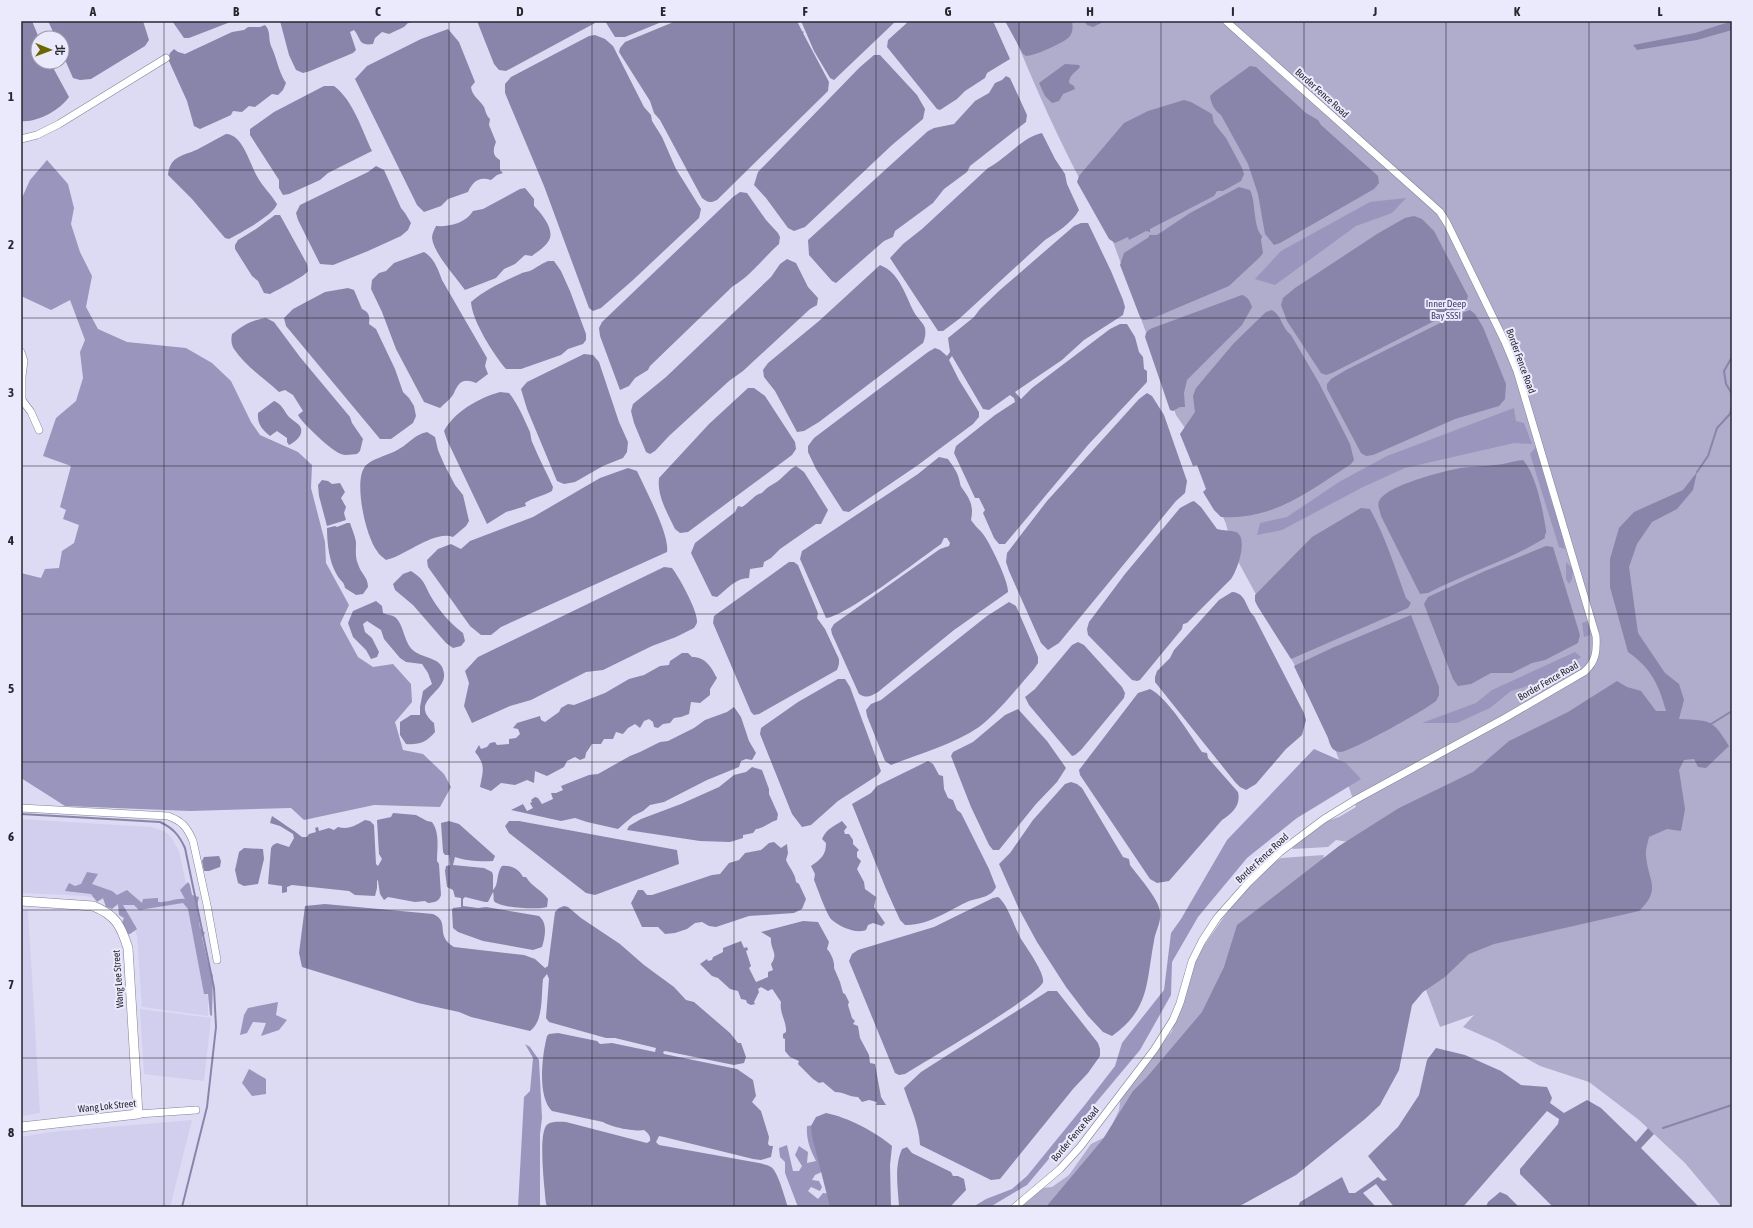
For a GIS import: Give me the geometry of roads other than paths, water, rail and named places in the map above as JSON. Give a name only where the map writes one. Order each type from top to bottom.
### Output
[{"type":"street","name":"Border Fence Road","points":[[1015,1207],[1060,1169],[1080,1147],[1154,1050],[1173,1020],[1180,1003],[1192,961],[1202,941],[1217,918],[1248,883],[1280,852],[1324,819],[1354,800],[1505,718],[1584,672],[1590,668],[1594,660],[1596,650],[1596,636],[1517,371],[1505,342],[1447,223],[1440,212],[1226,21]]},
{"type":"street","points":[[21,139],[37,135],[59,124],[166,58]]},
{"type":"street","points":[[21,352],[24,362],[22,376],[22,400],[31,412],[39,430]]},
{"type":"street","points":[[21,808],[168,816],[181,821],[189,832],[193,841],[217,960]]},
{"type":"street","name":"Wang Lee Street","points":[[21,901],[93,906],[104,910],[120,925],[128,948],[138,1114]]},
{"type":"street","name":"Wang Lok Street","points":[[21,1127],[138,1114],[196,1110]]},
{"type":"waterway","points":[[1732,357],[1724,371],[1726,384],[1732,394]]},
{"type":"waterway","points":[[1697,472],[1708,456],[1717,428],[1730,414],[1732,405]]},
{"type":"waterway","points":[[1711,724],[1732,711]]},
{"type":"waterway","points":[[21,814],[160,822],[175,832],[185,848],[214,988],[216,1027],[207,1107],[182,1207]]},
{"type":"waterway","points":[[1663,1128],[1732,1105]]},
{"type":"park label","name":"Inner Deep Bay SSSI","points":[[1446,308]]}]
